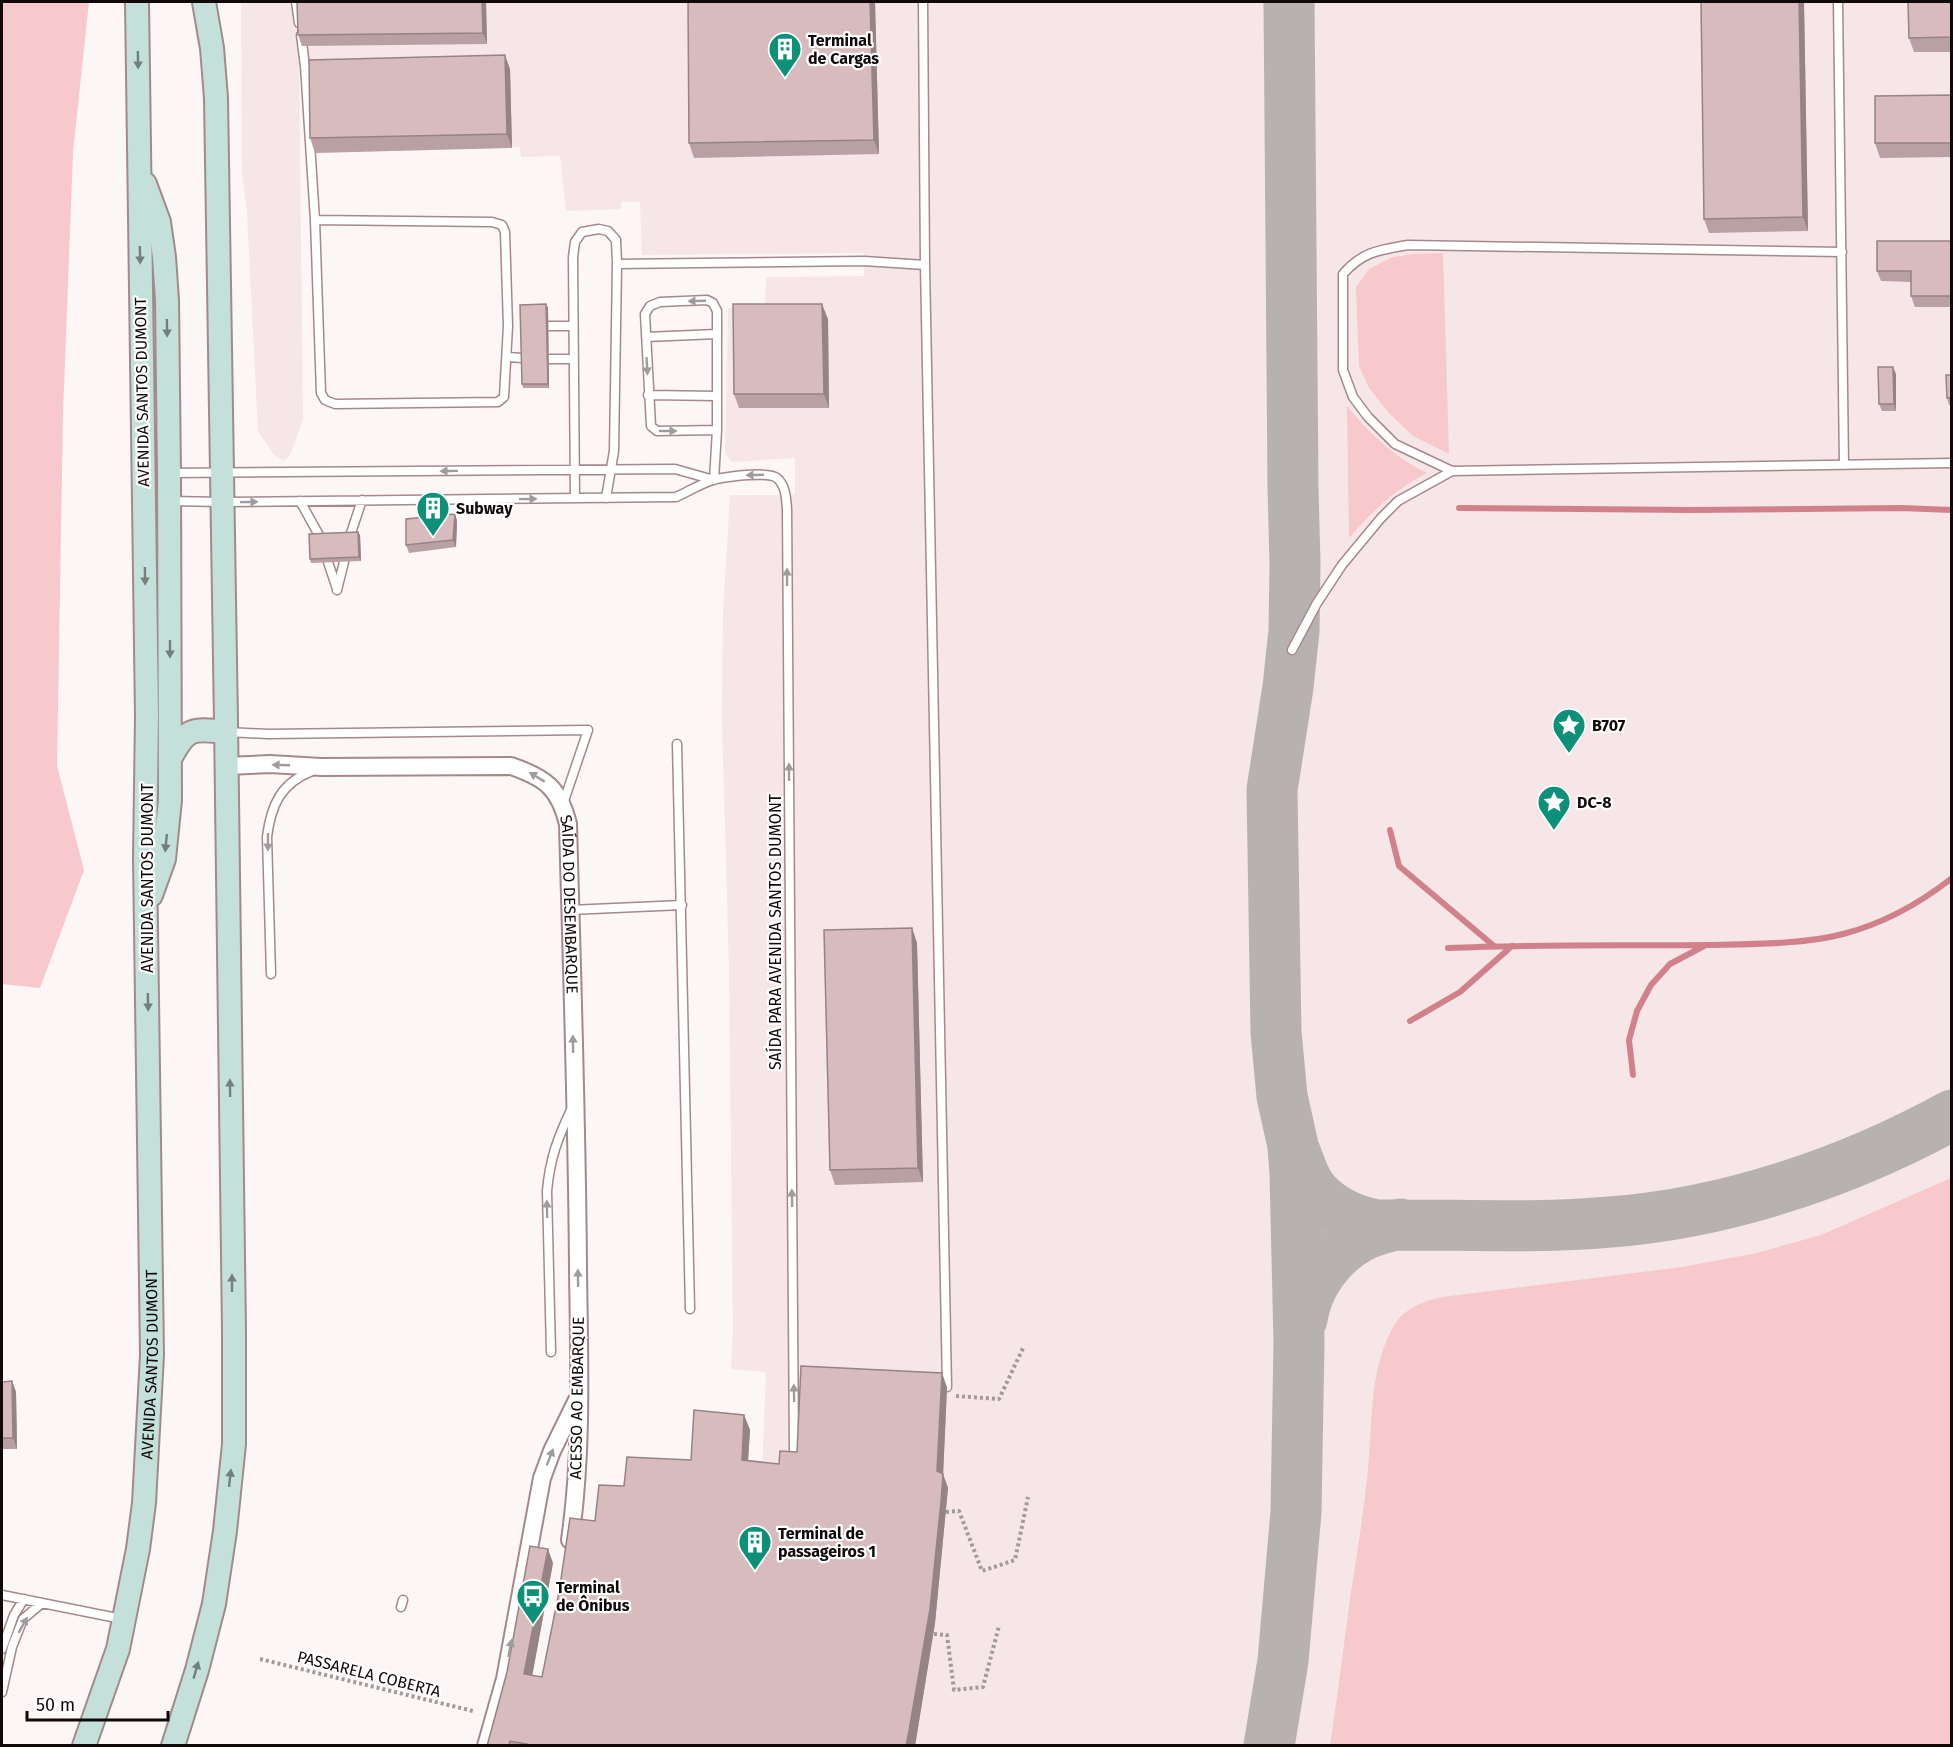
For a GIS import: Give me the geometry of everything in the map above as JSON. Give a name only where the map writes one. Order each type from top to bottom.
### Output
[{"type":"main road","name":"AVENIDA SANTOS DUMONT","points":[[84,1746],[115,1660],[126,1620],[144,1503],[152,1355],[147,717],[137,2]]},
{"type":"main road","points":[[173,1746],[197,1670],[214,1604],[225,1531],[234,1444],[216,98],[212,48],[204,2]]},
{"type":"main road","points":[[139,168],[159,222],[164,257],[167,300],[169,473],[170,800],[164,859],[147,905]]},
{"type":"main road","points":[[144,532],[169,532]]},
{"type":"main road","points":[[170,760],[180,740],[188,733],[200,730],[226,732]]},
{"type":"street","name":"SAÍDA DO DESEMBARQUE","points":[[226,766],[270,764],[321,767],[511,766],[536,775],[550,786],[563,805],[568,824],[574,1102]]},
{"type":"street","name":"ACESSO AO EMBARQUE","points":[[567,1560],[577,1482],[579,1396],[574,1102]]},
{"type":"street","points":[[486,1746],[505,1679],[542,1478],[552,1451],[579,1396]]},
{"type":"lane","points":[[296,2],[305,66],[315,220],[321,393],[325,400],[335,404],[498,402],[504,397],[511,326],[505,232],[502,225],[492,222],[315,220]]},
{"type":"lane","points":[[923,2],[925,265],[947,1387]]},
{"type":"lane","points":[[1838,2],[1844,465]]},
{"type":"lane","points":[[575,498],[573,257],[575,242],[582,232],[599,229],[609,231],[616,240],[617,264],[613,469],[606,498]]},
{"type":"lane","points":[[1842,252],[1408,245],[1372,251],[1353,263],[1343,274],[1343,370],[1353,397],[1395,444],[1452,471],[1952,464]]},
{"type":"lane","points":[[617,264],[864,261],[925,265]]},
{"type":"lane","points":[[714,480],[717,430],[717,311],[713,303],[707,300],[660,302],[650,306],[645,314],[645,336],[651,426],[657,430],[717,430]]},
{"type":"lane","points":[[548,326],[573,326]]},
{"type":"lane","points":[[645,336],[717,334]]},
{"type":"lane","points":[[507,357],[522,357]]},
{"type":"lane","points":[[549,359],[574,359]]},
{"type":"lane","points":[[648,395],[717,396]]},
{"type":"lane","points":[[169,473],[675,469],[714,480]]},
{"type":"lane","points":[[1292,650],[1317,603],[1342,565],[1381,518],[1398,501],[1452,471]]},
{"type":"lane","name":"SAÍDA PARA AVENIDA SANTOS DUMONT","points":[[714,480],[772,475],[783,487],[787,509],[794,1452]]},
{"type":"lane","points":[[169,501],[676,497],[714,480]]},
{"type":"lane","points":[[300,501],[320,537]]},
{"type":"lane","points":[[350,536],[362,501]]},
{"type":"lane","points":[[328,562],[337,590],[344,562]]},
{"type":"lane","points":[[226,732],[268,734],[588,729],[563,805]]},
{"type":"lane","points":[[676,744],[690,1309]]},
{"type":"lane","points":[[271,975],[267,837],[269,818],[281,793],[297,777],[321,767]]},
{"type":"lane","points":[[570,910],[681,905]]},
{"type":"lane","name":"SAÍDA DO DESEMBARQUE","points":[[551,1352],[547,1191],[549,1166],[556,1142],[574,1102]]},
{"type":"lane","points":[[2,1595],[126,1620]]},
{"type":"lane","points":[[2,1649],[14,1615],[24,1599]]},
{"type":"lane","points":[[2,1692],[12,1647],[23,1619],[42,1603]]},
{"type":"path","points":[[963,1397],[999,1399],[1024,1346]]},
{"type":"path","points":[[946,1512],[959,1511],[982,1571],[1015,1560],[1028,1497]]},
{"type":"path","points":[[934,1634],[947,1635],[954,1690],[983,1687],[999,1626]]},
{"type":"path","name":"PASSARELA COBERTA","points":[[260,1659],[473,1712]]},
{"type":"shaded area","points":[[2,2],[89,2],[73,152],[63,414],[57,766],[84,870],[40,988],[2,984]]},
{"type":"shaded area","points":[[241,2],[1951,2],[1951,1745],[535,1745],[696,1474],[699,1425],[750,1430],[747,1474],[762,1476],[766,1372],[731,1369],[733,1331],[729,968],[722,720],[723,613],[730,495],[795,495],[795,458],[732,462],[725,453],[728,308],[765,308],[766,277],[864,276],[864,253],[642,255],[640,202],[621,202],[621,209],[566,211],[560,156],[521,157],[520,147],[315,153],[314,74],[312,66],[299,66],[303,420],[290,455],[284,461],[274,455],[258,431],[247,213],[242,173]]},
{"type":"shaded area","points":[[1443,253],[1449,454],[1413,436],[1389,413],[1369,388],[1359,366],[1356,287],[1369,269],[1393,257]]},
{"type":"shaded area","points":[[1347,406],[1383,444],[1404,460],[1427,473],[1385,502],[1349,538]]},
{"type":"shaded area","points":[[1951,1178],[1951,1745],[1330,1745],[1360,1535],[1378,1366],[1395,1323],[1406,1312],[1426,1301],[1442,1297],[1682,1267],[1757,1253],[1821,1235]]},
{"type":"building","points":[[297,2],[482,2],[483,33],[298,35]]},
{"type":"building","name":"Terminal de Cargas","points":[[688,2],[870,2],[874,140],[689,143]]},
{"type":"building","points":[[1701,2],[1799,2],[1803,217],[1704,219]]},
{"type":"building","points":[[1908,2],[1952,2],[1952,37],[1909,38]]},
{"type":"building","points":[[505,55],[507,134],[310,138],[309,60]]},
{"type":"building","points":[[1952,95],[1952,143],[1875,143],[1875,96]]},
{"type":"building","points":[[1877,241],[1952,241],[1952,296],[1911,296],[1911,271],[1877,271]]},
{"type":"building","points":[[546,304],[548,384],[522,384],[520,305]]},
{"type":"building","points":[[733,304],[822,304],[824,394],[734,394]]},
{"type":"building","points":[[1878,367],[1893,367],[1894,404],[1879,404]]},
{"type":"building","points":[[1946,375],[1952,375],[1952,398],[1947,398]]},
{"type":"building","name":"Subway","points":[[455,514],[453,540],[406,545],[406,519]]},
{"type":"building","points":[[358,532],[359,557],[310,559],[309,534]]},
{"type":"building","points":[[912,928],[918,1168],[830,1170],[824,930]]},
{"type":"building","name":"Terminal de passageiros 1","points":[[801,1366],[942,1373],[937,1471],[943,1474],[941,1502],[930,1609],[906,1746],[526,1746],[527,1744],[510,1741],[509,1746],[487,1746],[507,1672],[530,1546],[548,1549],[524,1674],[542,1677],[559,1592],[570,1518],[595,1521],[599,1485],[624,1486],[627,1457],[691,1460],[694,1410],[744,1415],[742,1460],[779,1464],[780,1451],[797,1452]]},
{"type":"building","points":[[12,1381],[13,1438],[2,1438],[2,1382]]},
{"type":"waterway","points":[[1459,508],[1952,510]]},
{"type":"waterway","points":[[1390,830],[1399,866],[1494,946]]},
{"type":"waterway","points":[[1448,948],[1737,944],[1827,938],[1858,930],[1886,918],[1914,904],[1952,878]]},
{"type":"waterway","points":[[1410,1021],[1460,992],[1512,946]]},
{"type":"waterway","points":[[1633,1075],[1629,1040],[1637,1011],[1651,985],[1670,964],[1704,946]]},
{"type":"taxiway","points":[[1269,1746],[1283,1661],[1296,1512],[1299,1342],[1293,1146],[1282,1096],[1276,1032],[1272,790],[1294,631],[1289,2]]},
{"type":"taxiway","points":[[1295,1152],[1308,1183],[1321,1199],[1347,1216],[1367,1223],[1493,1226],[1581,1224],[1654,1217],[1699,1210],[1743,1199],[1829,1172],[1912,1136],[1952,1115]]},
{"type":"taxiway","points":[[1302,1319],[1315,1282],[1339,1252],[1365,1235],[1400,1224]]},
{"type":"place","name":"Terminal de Cargas","points":[[785,78]]},
{"type":"place","name":"Subway","points":[[433,537]]},
{"type":"place","name":"B707","points":[[1569,754]]},
{"type":"place","name":"DC-8","points":[[1554,831]]},
{"type":"place","name":"Terminal de passageiros 1","points":[[755,1571]]},
{"type":"place","name":"Terminal de Ônibus","points":[[533,1625]]}]
